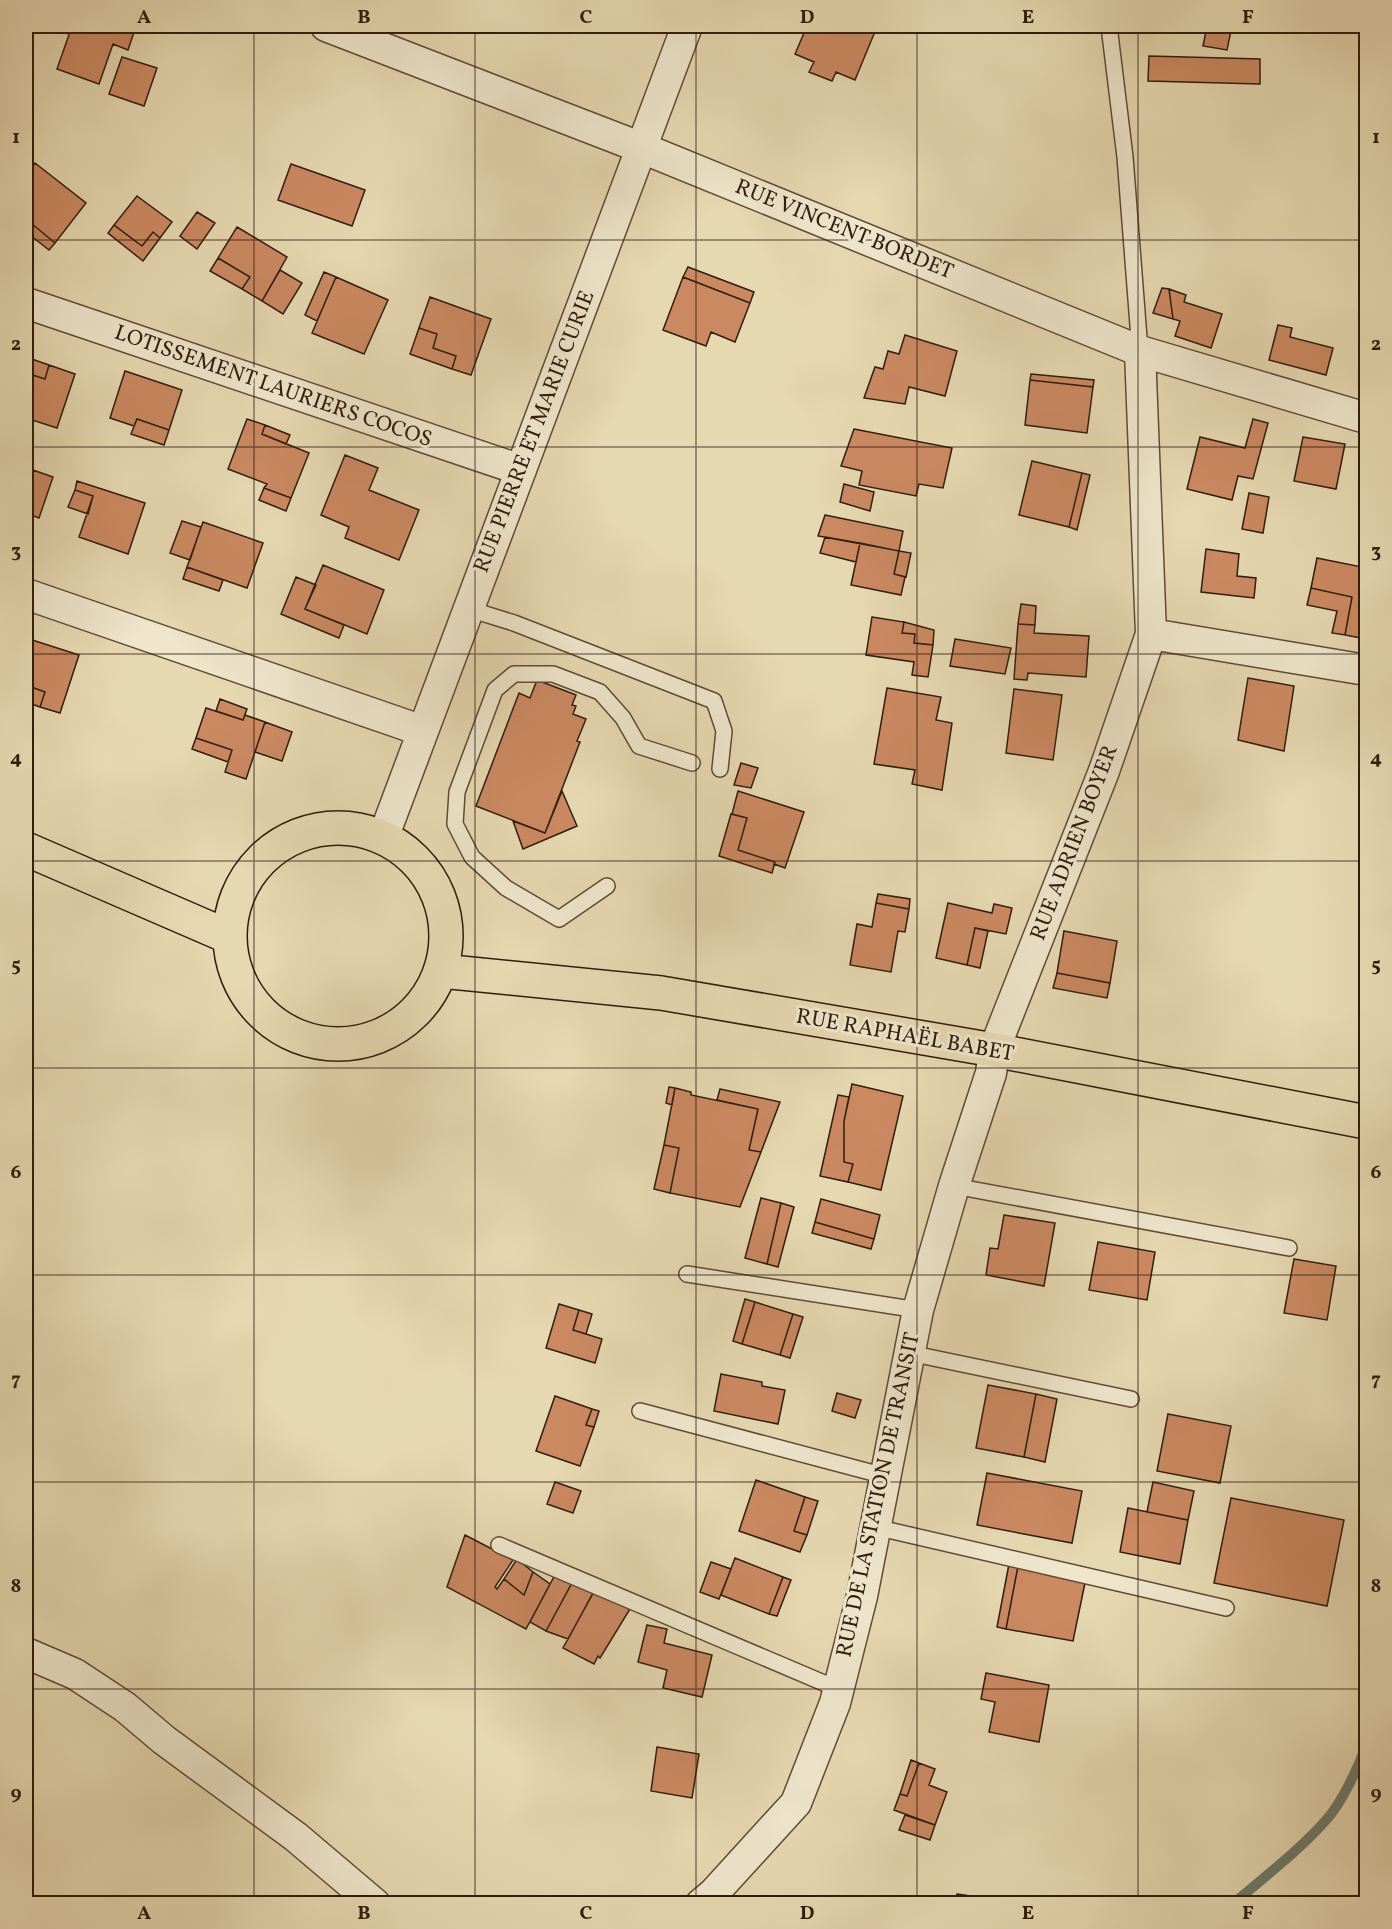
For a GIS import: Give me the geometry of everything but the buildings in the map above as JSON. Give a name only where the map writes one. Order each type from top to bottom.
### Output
[{"type":"main road","points":[[348,828],[383,838],[416,861],[438,893],[447,932],[441,971],[434,988],[411,1016],[381,1036],[346,1044],[311,1041],[278,1027],[252,1003],[235,972],[227,936],[235,901],[252,870],[279,846],[312,831],[348,828]]},
{"type":"main road","points":[[26,849],[227,936]]},
{"type":"main road","name":"RUE RAPHAËL BABET","points":[[441,971],[661,993],[993,1050],[1366,1122]]},
{"type":"street","name":"RUE VINCENT BORDET","points":[[326,26],[642,147],[1140,351],[1366,418]]},
{"type":"street","name":"RUE PIERRE ET MARIE CURIE","points":[[383,838],[687,26]]},
{"type":"street","name":"LOTISSEMENT LAURIERS COCOS","points":[[26,303],[520,470]]},
{"type":"street","name":"RUE ADRIEN BOYER","points":[[993,1050],[1104,771],[1151,634],[1140,351]]},
{"type":"street","points":[[26,594],[423,731]]},
{"type":"street","points":[[1151,634],[1366,670]]},
{"type":"street","name":"RUE DE LA STATION DE TRANSIT","points":[[700,1904],[712,1894],[796,1803],[835,1703],[862,1596],[918,1310],[954,1186],[991,1073],[993,1050]]},
{"type":"street","points":[[26,1653],[75,1674],[125,1707],[210,1775],[296,1837],[375,1904]]},
{"type":"lane","points":[[1109,26],[1125,157],[1140,351]]},
{"type":"lane","points":[[469,609],[514,623],[714,701],[724,731],[720,769]]},
{"type":"lane","points":[[607,886],[559,919],[506,888],[472,857],[455,824],[458,792],[495,690],[514,674],[553,674],[600,692],[623,718],[639,746],[692,762]]},
{"type":"lane","points":[[954,1186],[1289,1248]]},
{"type":"lane","points":[[687,1274],[918,1310]]},
{"type":"lane","points":[[909,1353],[1131,1399]]},
{"type":"lane","points":[[640,1411],[885,1476]]},
{"type":"lane","points":[[875,1527],[1226,1608]]},
{"type":"lane","points":[[499,1545],[838,1689]]},
{"type":"waterway","points":[[1233,1904],[1293,1853],[1327,1819],[1349,1784],[1366,1746]]}]
